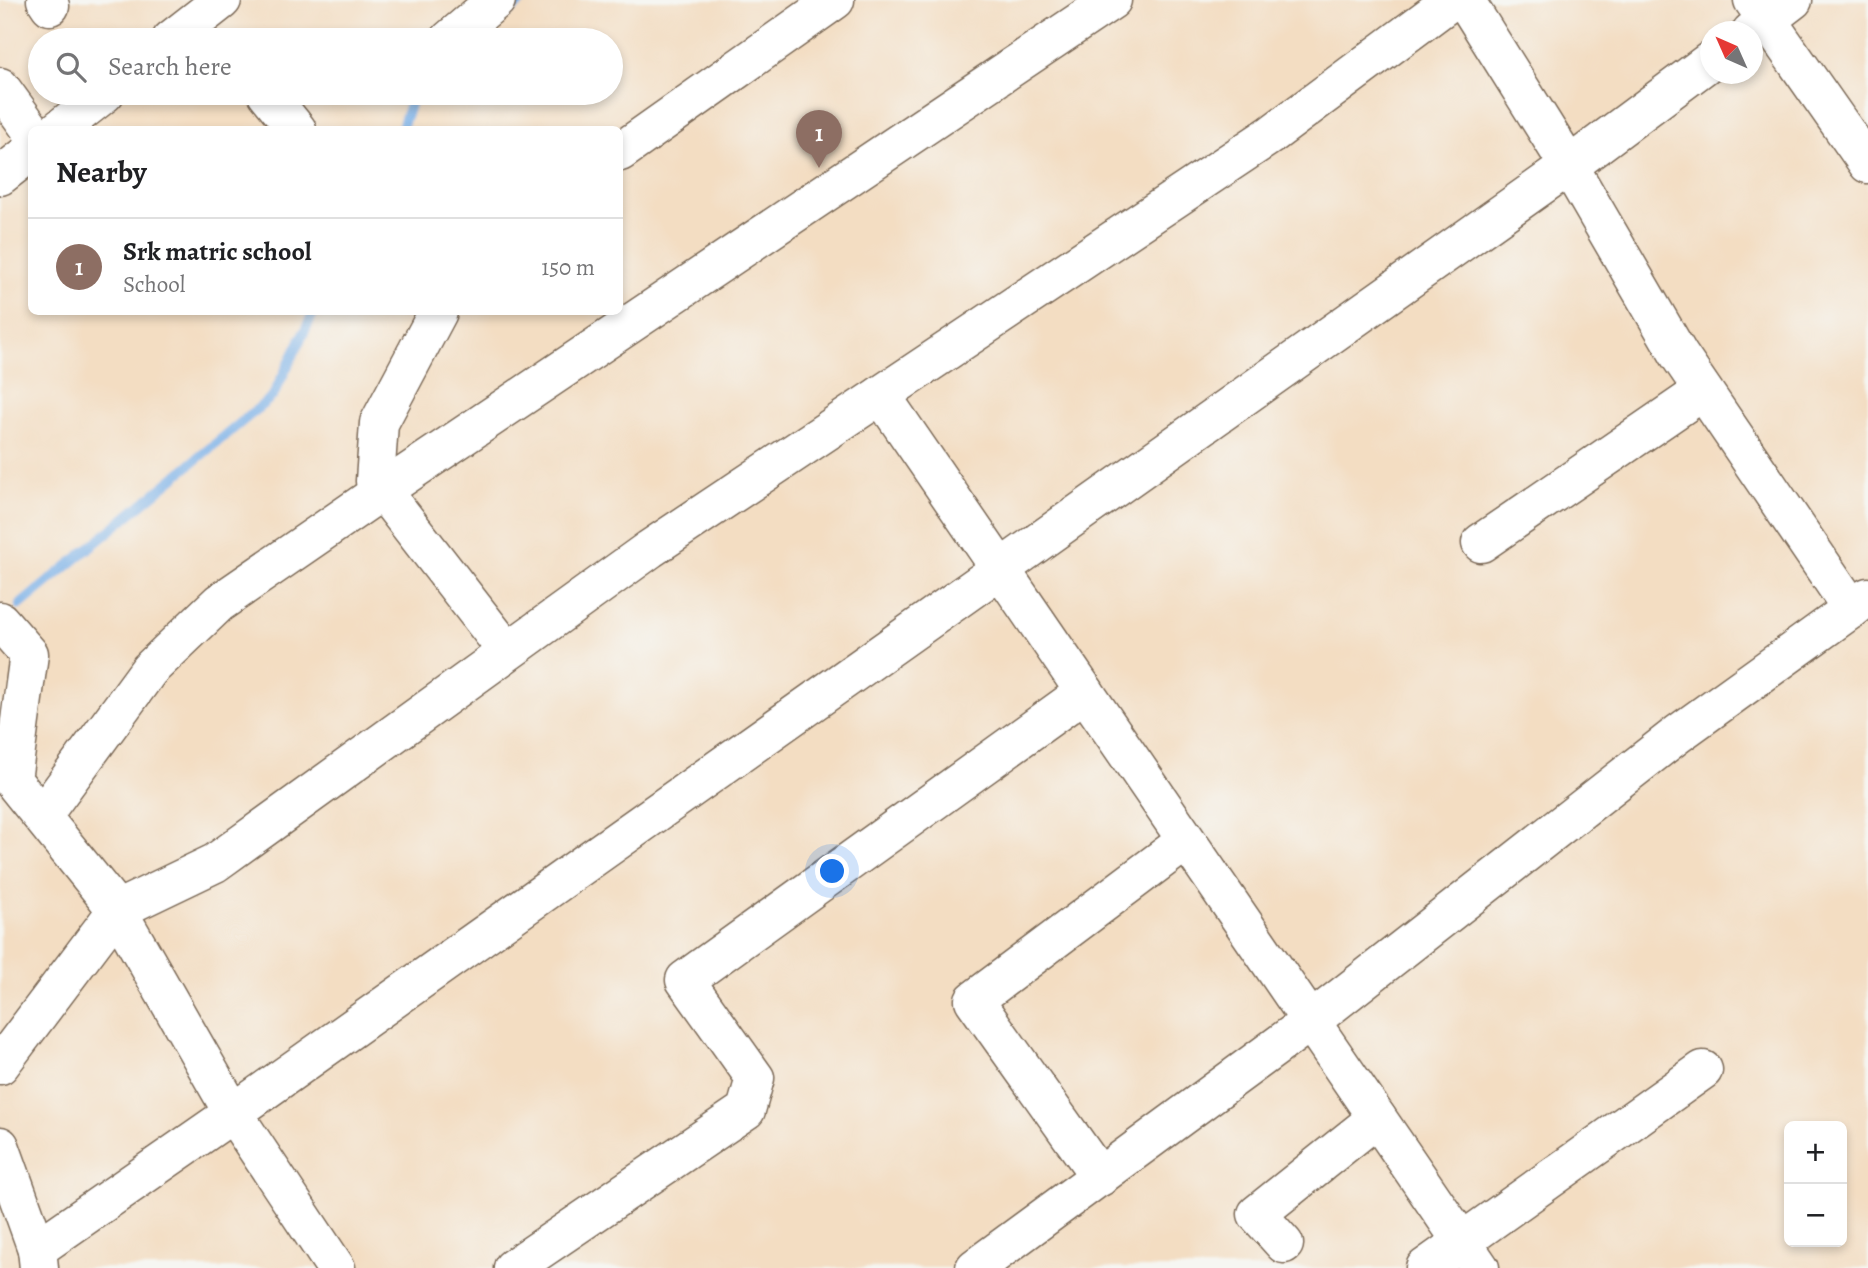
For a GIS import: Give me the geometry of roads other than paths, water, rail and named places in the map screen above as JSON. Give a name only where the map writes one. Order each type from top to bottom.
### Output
[{"type":"street","points":[[463,28],[496,0]]},
{"type":"street","points":[[623,150],[835,0]]},
{"type":"street","points":[[42,816],[149,670],[219,603],[1112,0]]},
{"type":"street","points":[[0,1065],[117,910],[215,863],[650,549],[1272,134],[1452,0]]},
{"type":"street","points":[[975,1268],[1311,1021],[1678,734],[1860,603],[1679,355],[1569,166],[1465,0]]},
{"type":"street","points":[[1766,13],[1868,164]]},
{"type":"street","points":[[196,28],[217,18]]},
{"type":"street","points":[[0,1146],[38,1258],[233,1112],[1569,166],[1700,68]]},
{"type":"street","points":[[0,87],[28,126]]},
{"type":"street","points":[[63,126],[90,105]]},
{"type":"street","points":[[277,105],[294,126]]},
{"type":"street","points":[[0,176],[28,153]]},
{"type":"street","points":[[436,315],[379,423],[376,481],[507,651]]},
{"type":"street","points":[[1481,543],[1703,391]]},
{"type":"street","points":[[881,395],[1471,1255]]},
{"type":"street","points":[[0,621],[29,654],[12,780],[117,910],[233,1112],[336,1268]]},
{"type":"street","points":[[513,1268],[746,1111],[755,1078],[685,980],[1085,692]]},
{"type":"street","points":[[1100,1177],[974,1000],[1186,841]]},
{"type":"street","points":[[1425,1268],[1471,1255],[1703,1070]]},
{"type":"street","points":[[1284,1244],[1257,1214],[1377,1118]]},
{"type":"waterway","points":[[504,15],[523,0]]},
{"type":"waterway","points":[[402,126],[410,105]]},
{"type":"waterway","points":[[20,605],[273,396],[313,315]]},
{"type":"place","name":"Srk matric school","points":[[819,168]]}]
